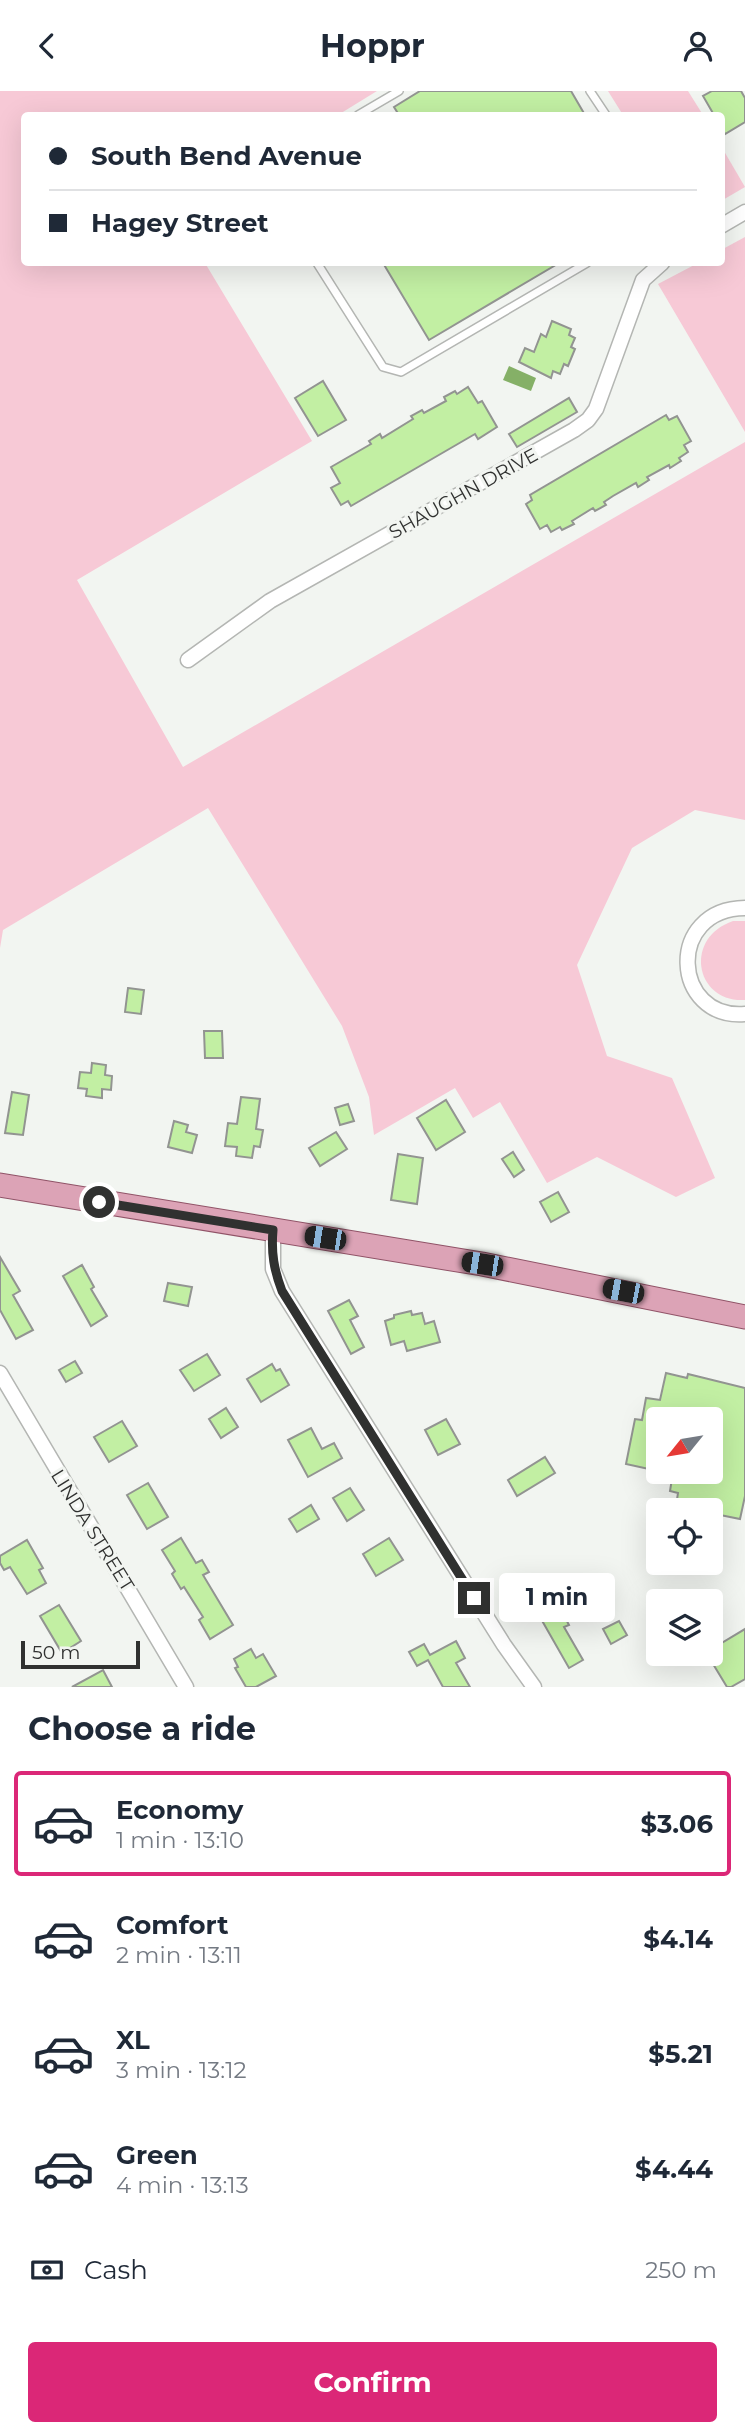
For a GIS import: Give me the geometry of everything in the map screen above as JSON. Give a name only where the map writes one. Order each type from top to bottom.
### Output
[{"type":"main road","points":[[0,1185],[482,1264],[745,1317]]},
{"type":"street","points":[[725,224],[745,212]]},
{"type":"street","name":"SHAUGHN DRIVE","points":[[188,660],[270,601],[588,420],[596,409],[643,280],[659,266]]},
{"type":"street","points":[[745,908],[731,908],[715,913],[702,923],[688,950],[687,965],[690,980],[708,1004],[722,1012],[745,1014]]},
{"type":"street","points":[[273,1230],[273,1269],[282,1291],[504,1644],[534,1687]]},
{"type":"street","name":"LINDA STREET","points":[[0,1373],[186,1687]]},
{"type":"lane","points":[[363,112],[399,91]]},
{"type":"lane","points":[[590,91],[604,112]]},
{"type":"lane","points":[[319,266],[383,367],[401,372],[582,266]]},
{"type":"shaded area","points":[[0,91],[377,91],[343,112],[21,112],[21,266],[207,266],[312,441],[77,580],[183,767],[745,442],[745,820],[695,810],[632,848],[577,965],[607,1056],[672,1078],[715,1178],[676,1197],[597,1157],[547,1183],[500,1102],[473,1118],[455,1088],[374,1135],[369,1097],[342,1026],[208,808],[3,930],[0,948]]},
{"type":"shaded area","points":[[608,91],[688,91],[701,112],[621,112]]},
{"type":"shaded area","points":[[725,153],[745,187],[725,199]]},
{"type":"shaded area","points":[[745,237],[745,432],[658,284],[692,266],[725,266],[725,248]]},
{"type":"shaded area","points":[[509,366],[536,378],[531,391],[503,380]]},
{"type":"shaded area","points":[[733,921],[745,921],[745,1000],[728,998],[715,991],[706,981],[702,968],[702,954],[707,941],[717,929]]},
{"type":"building","points":[[420,91],[571,91],[583,112],[397,112],[394,107]]},
{"type":"building","points":[[712,91],[741,91],[745,98],[745,122],[725,134],[725,112],[712,112],[703,96]]},
{"type":"building","points":[[385,266],[554,266],[429,340]]},
{"type":"building","points":[[552,321],[571,329],[569,335],[575,338],[571,347],[575,349],[568,366],[564,364],[560,374],[553,371],[551,378],[519,362],[525,348],[534,352],[541,334],[546,337]]},
{"type":"building","points":[[323,381],[346,420],[318,436],[295,398]]},
{"type":"building","points":[[468,387],[478,403],[482,401],[497,427],[478,439],[475,434],[351,506],[348,501],[341,505],[331,488],[340,483],[331,467],[371,444],[369,441],[380,434],[382,438],[413,419],[411,416],[422,410],[424,413],[446,401],[444,397],[455,391],[457,394]]},
{"type":"building","points":[[569,398],[577,412],[517,447],[509,434]]},
{"type":"building","points":[[666,415],[669,420],[677,416],[691,441],[684,445],[688,452],[679,458],[681,461],[647,477],[649,480],[638,487],[636,483],[613,496],[604,502],[606,505],[595,511],[593,508],[562,530],[560,527],[551,532],[547,525],[540,529],[526,504],[532,500],[530,495]]},
{"type":"building","points":[[128,988],[144,990],[141,1014],[125,1012]]},
{"type":"building","points":[[204,1031],[222,1031],[223,1058],[205,1058]]},
{"type":"building","points":[[92,1063],[106,1065],[105,1075],[112,1076],[111,1090],[102,1089],[102,1098],[86,1096],[87,1089],[78,1088],[80,1072],[91,1073]]},
{"type":"building","points":[[12,1092],[29,1095],[23,1135],[5,1133]]},
{"type":"building","points":[[241,1097],[260,1099],[256,1129],[263,1130],[260,1147],[254,1146],[252,1158],[236,1156],[237,1147],[225,1146],[228,1123],[237,1124]]},
{"type":"building","points":[[446,1100],[465,1132],[436,1150],[417,1118]]},
{"type":"building","points":[[348,1104],[354,1121],[340,1125],[335,1108]]},
{"type":"building","points":[[174,1121],[188,1125],[186,1132],[197,1135],[192,1153],[168,1147]]},
{"type":"building","points":[[336,1132],[347,1149],[320,1166],[309,1148]]},
{"type":"building","points":[[513,1152],[524,1170],[514,1177],[502,1159]]},
{"type":"building","points":[[398,1154],[423,1158],[417,1204],[391,1200]]},
{"type":"building","points":[[558,1192],[569,1212],[551,1222],[540,1202]]},
{"type":"building","points":[[0,1257],[20,1291],[13,1295],[33,1330],[16,1339],[0,1310]]},
{"type":"building","points":[[82,1265],[94,1287],[91,1289],[107,1316],[91,1326],[63,1276]]},
{"type":"building","points":[[168,1283],[192,1287],[188,1306],[164,1301]]},
{"type":"building","points":[[349,1300],[358,1316],[350,1320],[364,1347],[351,1354],[328,1311]]},
{"type":"building","points":[[411,1311],[412,1315],[422,1313],[425,1324],[434,1321],[440,1342],[407,1351],[404,1341],[391,1345],[385,1321],[394,1318],[394,1315]]},
{"type":"building","points":[[207,1354],[220,1375],[194,1391],[180,1370]]},
{"type":"building","points":[[75,1361],[82,1373],[66,1382],[59,1370]]},
{"type":"building","points":[[272,1364],[276,1371],[280,1369],[289,1385],[261,1402],[247,1379]]},
{"type":"building","points":[[666,1373],[687,1378],[688,1374],[745,1388],[745,1496],[740,1519],[723,1516],[723,1498],[677,1498],[678,1493],[670,1491],[671,1484],[723,1484],[723,1407],[646,1407],[646,1468],[626,1464],[635,1419],[642,1420],[646,1398],[660,1400]]},
{"type":"building","points":[[226,1408],[238,1427],[221,1438],[209,1419]]},
{"type":"building","points":[[446,1419],[460,1444],[438,1455],[425,1430]]},
{"type":"building","points":[[122,1421],[137,1446],[109,1462],[94,1437]]},
{"type":"building","points":[[311,1428],[322,1449],[334,1443],[342,1458],[308,1477],[288,1440]]},
{"type":"building","points":[[545,1457],[555,1473],[517,1496],[508,1480]]},
{"type":"building","points":[[148,1483],[168,1517],[147,1529],[127,1495]]},
{"type":"building","points":[[350,1488],[364,1510],[347,1521],[333,1498]]},
{"type":"building","points":[[311,1505],[319,1519],[297,1532],[289,1519]]},
{"type":"building","points":[[181,1538],[196,1563],[202,1560],[209,1572],[203,1575],[233,1625],[210,1639],[199,1620],[203,1617],[184,1587],[181,1589],[172,1574],[175,1571],[162,1550]]},
{"type":"building","points":[[389,1538],[403,1560],[376,1576],[363,1554]]},
{"type":"building","points":[[27,1540],[43,1568],[39,1570],[46,1583],[27,1594],[10,1567],[4,1570],[0,1556]]},
{"type":"building","points":[[555,1599],[569,1625],[564,1627],[583,1660],[569,1668],[536,1610]]},
{"type":"building","points":[[59,1605],[81,1641],[62,1653],[40,1616]]},
{"type":"building","points":[[619,1621],[627,1635],[611,1644],[603,1629]]},
{"type":"building","points":[[745,1629],[745,1679],[731,1687],[727,1687],[714,1666],[723,1666],[723,1642]]},
{"type":"building","points":[[456,1641],[465,1658],[456,1663],[470,1687],[443,1687],[428,1660],[417,1666],[409,1652],[424,1644],[430,1655]]},
{"type":"building","points":[[251,1649],[256,1658],[263,1654],[276,1676],[256,1687],[246,1687],[235,1668],[238,1667],[234,1659]]},
{"type":"building","points":[[103,1670],[112,1687],[72,1687]]},
{"type":"route","points":[[99,1202],[273,1230],[273,1269],[282,1291],[474,1598]]}]
